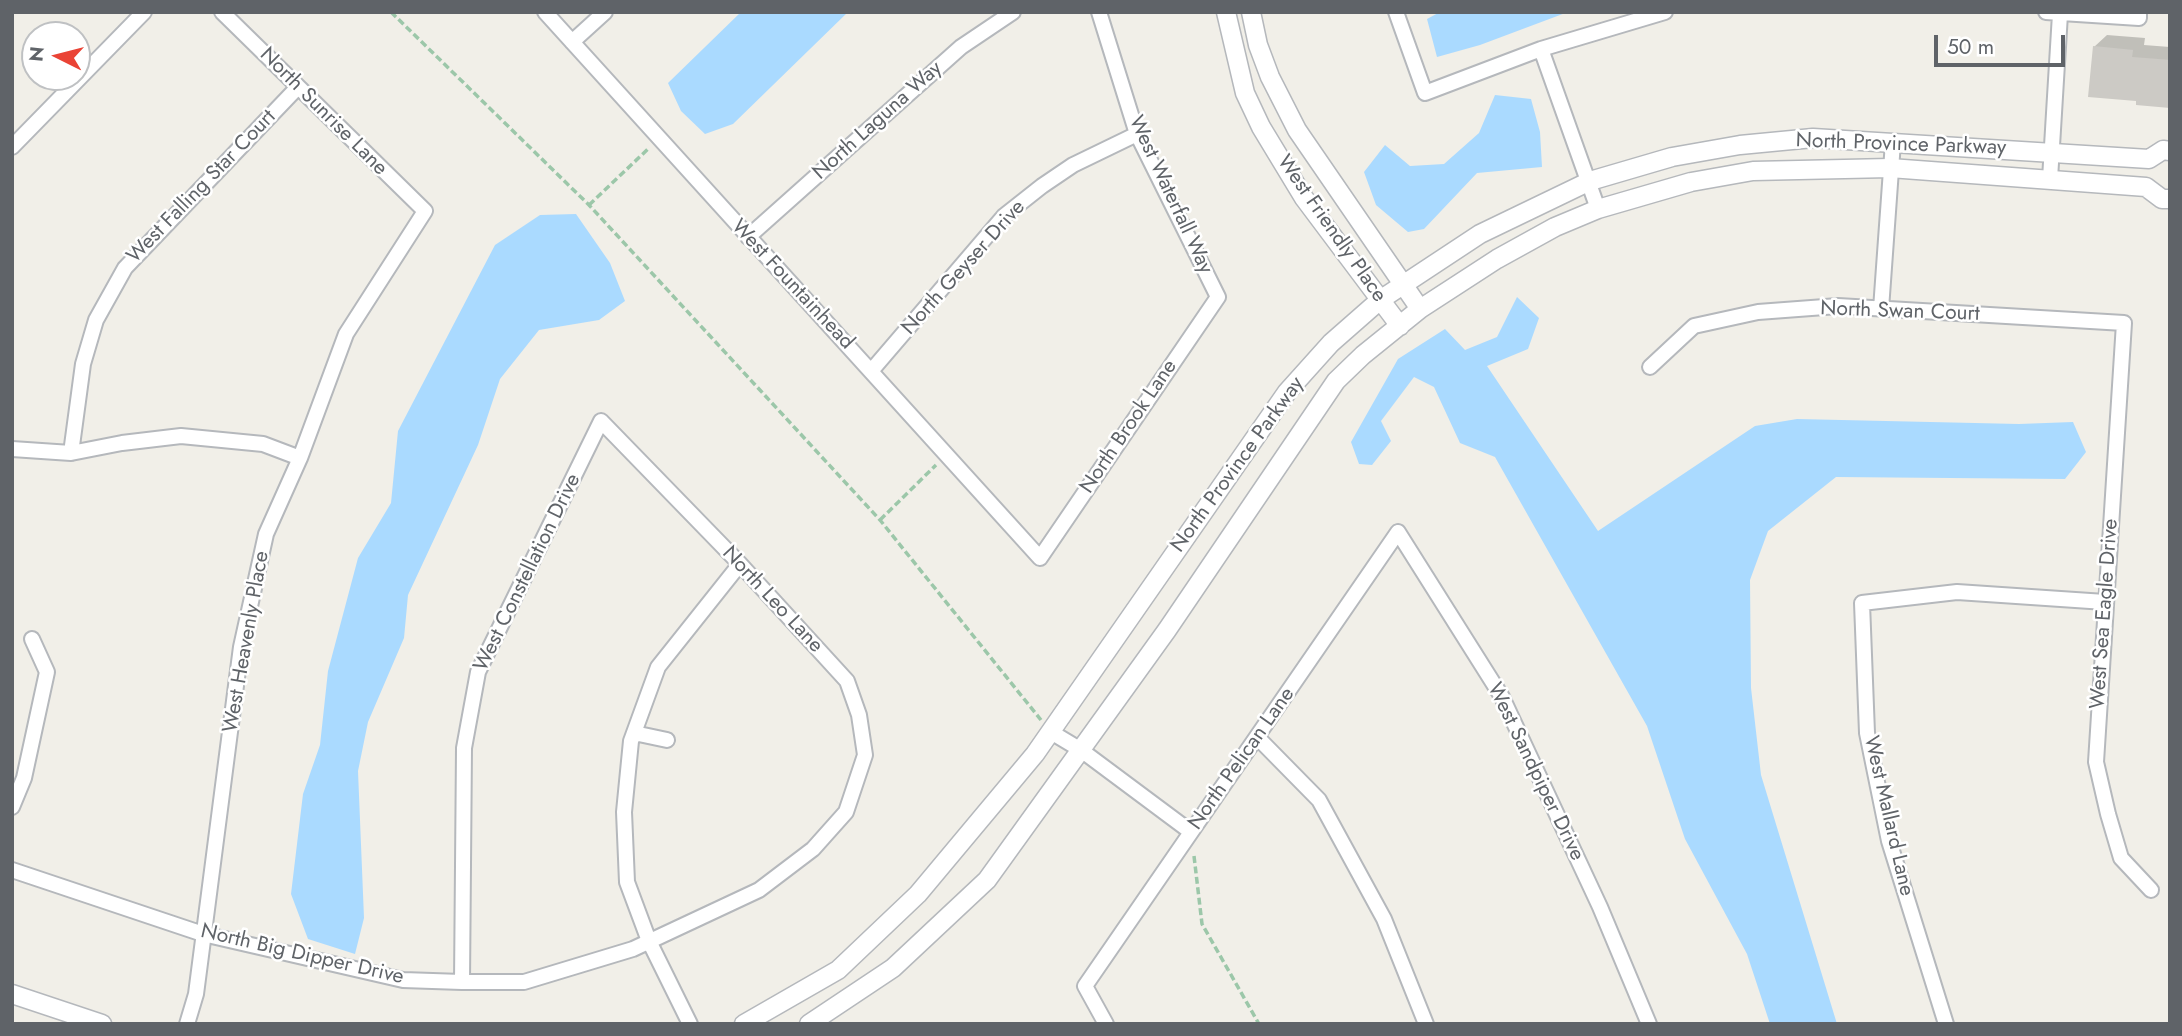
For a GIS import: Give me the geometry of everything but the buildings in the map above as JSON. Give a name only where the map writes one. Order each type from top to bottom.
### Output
[{"type":"street","points":[[12,147],[144,12]]},
{"type":"street","name":"North Sunrise Lane","points":[[222,12],[425,211]]},
{"type":"street","name":"West Fountainhead","points":[[545,12],[1040,558]]},
{"type":"street","points":[[572,42],[605,12]]},
{"type":"street","name":"North Laguna Way","points":[[748,237],[961,47],[1013,12]]},
{"type":"street","name":"West Waterfall Way","points":[[1099,12],[1137,134],[1218,297]]},
{"type":"street","name":"West Friendly Place","points":[[1226,12],[1245,93],[1261,127],[1304,198],[1400,326]]},
{"type":"street","name":"West Friendly Place","points":[[1251,12],[1266,66],[1297,130],[1420,309]]},
{"type":"street","points":[[1396,12],[1425,93],[1541,49],[1665,12]]},
{"type":"street","points":[[2050,179],[2053,153],[2053,13],[2139,15]]},
{"type":"street","points":[[1541,49],[1598,209]]},
{"type":"street","name":"West Falling Star Court","points":[[71,453],[83,364],[96,320],[125,268],[298,87]]},
{"type":"street","name":"North Geyser Drive","points":[[872,370],[1004,216],[1073,165],[1137,134]]},
{"type":"street","name":"North Province Parkway","points":[[744,1024],[838,970],[908,903],[1035,754],[1287,392],[1331,342],[1380,300],[1480,234],[1590,181],[1672,157],[1740,145],[1814,138],[2149,159],[2163,150],[2170,151]]},
{"type":"street","points":[[1881,309],[1893,142]]},
{"type":"street","name":"North Province Parkway","points":[[809,1024],[893,968],[987,880],[1167,630],[1336,381],[1363,355],[1420,309],[1520,247],[1555,227],[1598,209],[1691,182],[1753,171],[1890,168],[2146,187],[2162,199],[2170,199]]},
{"type":"street","name":"West Heavenly Place","points":[[187,1024],[196,994],[241,647],[266,534],[300,458],[346,334],[425,211]]},
{"type":"street","name":"North Brook Lane","points":[[1040,558],[1218,297]]},
{"type":"street","name":"North Swan Court","points":[[1650,367],[1694,326],[1758,312],[1838,306],[2124,323]]},
{"type":"street","name":"West Sea Eagle Drive","points":[[2124,323],[2096,762],[2121,858],[2151,890]]},
{"type":"street","name":"North Leo Lane","points":[[601,421],[740,564],[847,681],[859,715],[866,755],[846,811]]},
{"type":"street","name":"West Constellation Drive","points":[[461,982],[464,747],[478,672],[601,421]]},
{"type":"street","points":[[12,449],[71,453],[181,436],[263,444],[300,458]]},
{"type":"street","name":"North Pelican Lane","points":[[1106,1024],[1085,986],[1398,532]]},
{"type":"street","name":"West Sandpiper Drive","points":[[1398,532],[1502,697],[1600,907],[1649,1024]]},
{"type":"street","points":[[690,1024],[649,941],[627,882],[624,812],[631,741],[658,667],[740,564]]},
{"type":"street","name":"West Mallard Lane","points":[[1946,1024],[1889,841],[1867,733],[1862,603],[1957,592],[2105,602]]},
{"type":"street","points":[[12,807],[23,778],[47,672],[32,639]]},
{"type":"street","points":[[1051,732],[1081,750],[1191,832]]},
{"type":"street","points":[[634,733],[667,740]]},
{"type":"street","points":[[1257,737],[1319,800],[1384,919],[1426,1024]]},
{"type":"street","name":"North Big Dipper Drive","points":[[12,870],[203,934],[403,981],[524,982],[633,949],[759,890],[813,849],[846,811]]},
{"type":"street","points":[[12,994],[103,1024]]},
{"type":"path","points":[[391,12],[589,205],[880,520],[1051,732]]},
{"type":"path","points":[[589,205],[659,139]]},
{"type":"path","points":[[880,520],[947,454]]},
{"type":"path","points":[[1191,832],[1202,924],[1259,1024]]},
{"type":"water","points":[[741,12],[848,12],[733,124],[705,134],[681,111],[668,83]]},
{"type":"water","points":[[1440,12],[1568,12],[1480,45],[1437,57],[1427,19]]},
{"type":"water","points":[[1495,95],[1531,99],[1540,132],[1542,167],[1477,173],[1424,229],[1408,232],[1376,205],[1364,172],[1385,145],[1410,166],[1444,164],[1479,133]]},
{"type":"water","points":[[576,214],[610,263],[625,301],[599,320],[539,330],[500,379],[478,445],[408,595],[404,638],[368,722],[358,771],[364,918],[355,954],[308,939],[291,894],[303,794],[320,745],[328,671],[358,558],[391,503],[398,431],[495,245],[540,215]]},
{"type":"water","points":[[1517,297],[1539,318],[1528,349],[1487,366],[1598,531],[1755,426],[1797,419],[2019,424],[2073,422],[2086,452],[2065,479],[1836,477],[1768,531],[1750,580],[1751,688],[1761,775],[1837,1024],[1770,1024],[1747,954],[1685,839],[1647,726],[1495,457],[1460,443],[1434,387],[1414,377],[1381,421],[1391,441],[1372,465],[1359,464],[1351,442],[1398,359],[1445,329],[1465,350],[1497,337]]}]
